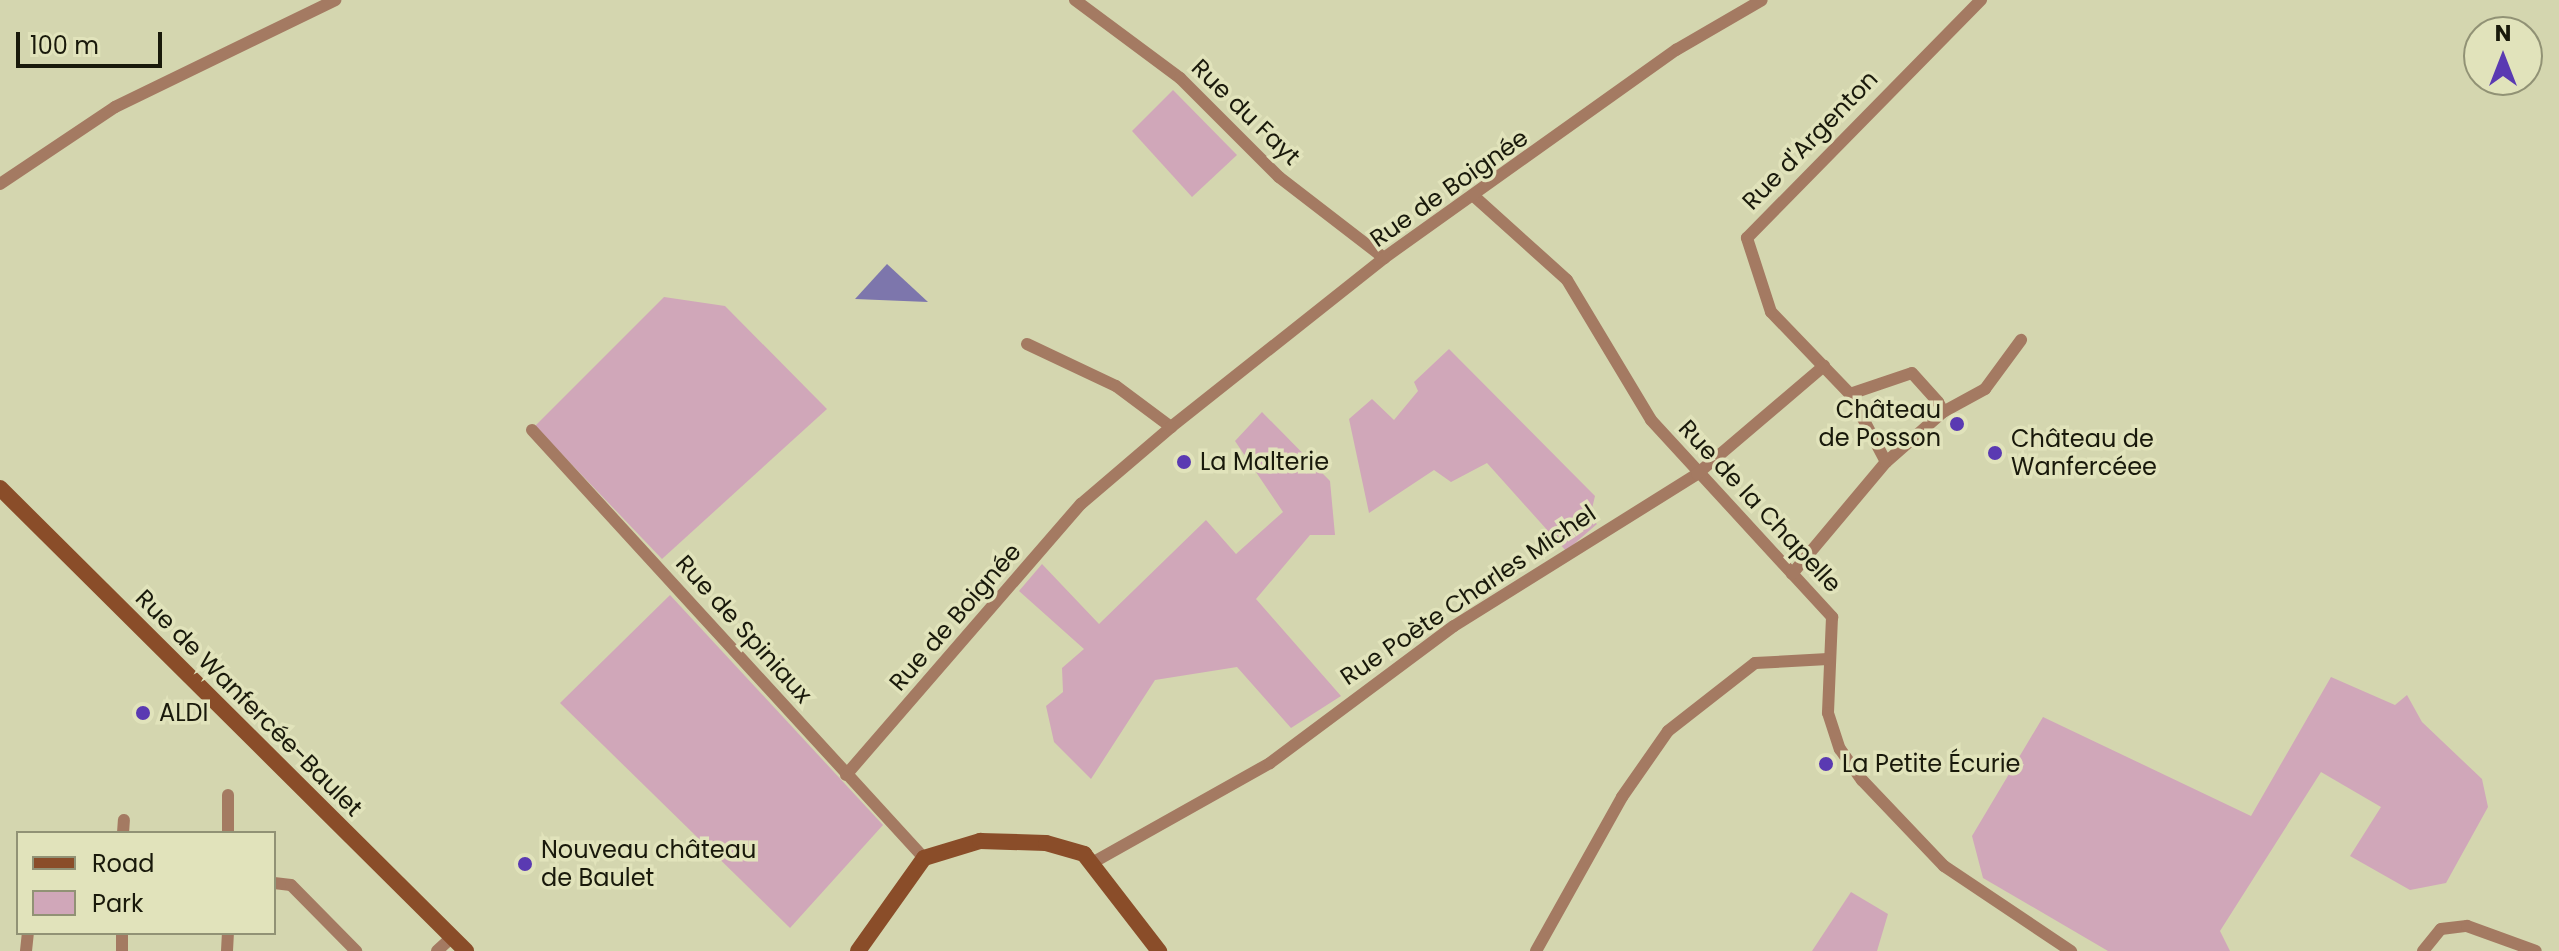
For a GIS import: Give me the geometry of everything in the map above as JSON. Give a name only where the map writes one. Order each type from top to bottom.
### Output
[{"type":"main road","name":"Rue de Wanfercée-Baulet","points":[[0,488],[466,951]]},
{"type":"main road","points":[[858,951],[924,858],[959,843],[1005,841],[1046,843],[1092,863],[1159,951]]},
{"type":"street","points":[[0,184],[115,107],[335,0]]},
{"type":"street","name":"Rue du Fayt","points":[[1075,0],[1180,78],[1279,177],[1384,258]]},
{"type":"street","name":"Rue de Boignée","points":[[846,775],[1081,504],[1171,427],[1384,258],[1476,198],[1676,50],[1762,0]]},
{"type":"street","name":"Rue d'Argenton","points":[[1824,366],[1771,312],[1747,238],[1981,0]]},
{"type":"street","name":"Rue de la Chapelle","points":[[1476,198],[1567,280],[1651,420],[1697,474],[1832,617],[1828,713],[1840,749],[1872,791],[1944,866],[2071,951]]},
{"type":"street","points":[[1792,574],[1886,462],[1943,412],[1985,389],[2021,340]]},
{"type":"street","points":[[1027,344],[1116,386],[1171,427]]},
{"type":"street","points":[[1824,366],[1850,394],[1886,462]]},
{"type":"street","name":"Rue Poète Charles Michel","points":[[1092,863],[1270,763],[1454,626],[1697,474],[1824,366]]},
{"type":"street","points":[[1850,394],[1912,373],[1943,412]]},
{"type":"street","name":"Rue de Spiniaux","points":[[532,430],[924,858]]},
{"type":"street","points":[[1536,951],[1668,731],[1755,663],[1828,659]]},
{"type":"street","points":[[228,795],[228,831]]},
{"type":"street","points":[[276,883],[291,885],[356,951]]},
{"type":"street","points":[[2423,951],[2441,929],[2467,926],[2536,951]]},
{"type":"street","points":[[437,951],[451,938]]},
{"type":"green space","points":[[1173,90],[1237,155],[1192,197],[1132,131]]},
{"type":"green space","points":[[664,297],[725,306],[827,409],[662,559],[535,426]]},
{"type":"green space","points":[[1449,349],[1595,496],[1590,517],[1597,524],[1566,551],[1487,463],[1451,482],[1434,470],[1369,513],[1349,419],[1372,399],[1394,420],[1418,391],[1414,382]]},
{"type":"green space","points":[[1262,412],[1330,481],[1335,535],[1310,535],[1256,599],[1341,696],[1291,728],[1237,667],[1155,680],[1091,779],[1054,742],[1046,706],[1063,692],[1062,668],[1084,649],[1019,591],[1042,564],[1099,624],[1206,520],[1236,554],[1283,512],[1235,441]]},
{"type":"green space","points":[[670,595],[883,825],[790,928],[560,703]]},
{"type":"green space","points":[[2331,677],[2395,705],[2407,695],[2422,722],[2482,779],[2488,807],[2446,883],[2410,890],[2350,856],[2381,807],[2321,772],[2220,931],[2230,951],[2108,951],[1983,878],[1972,836],[2043,717],[2251,816]]},
{"type":"green space","points":[[1851,892],[1888,914],[1877,951],[1812,951]]},
{"type":"shaded area","points":[[887,264],[928,302],[855,299]]},
{"type":"place","name":"Château de Posson","points":[[1957,424]]},
{"type":"place","name":"Château de Wanfercéee","points":[[1995,453]]},
{"type":"place","name":"La Malterie","points":[[1184,462]]},
{"type":"place","name":"ALDI","points":[[143,713]]},
{"type":"place","name":"La Petite Écurie","points":[[1826,764]]},
{"type":"place","name":"Nouveau château de Baulet","points":[[525,864]]}]
